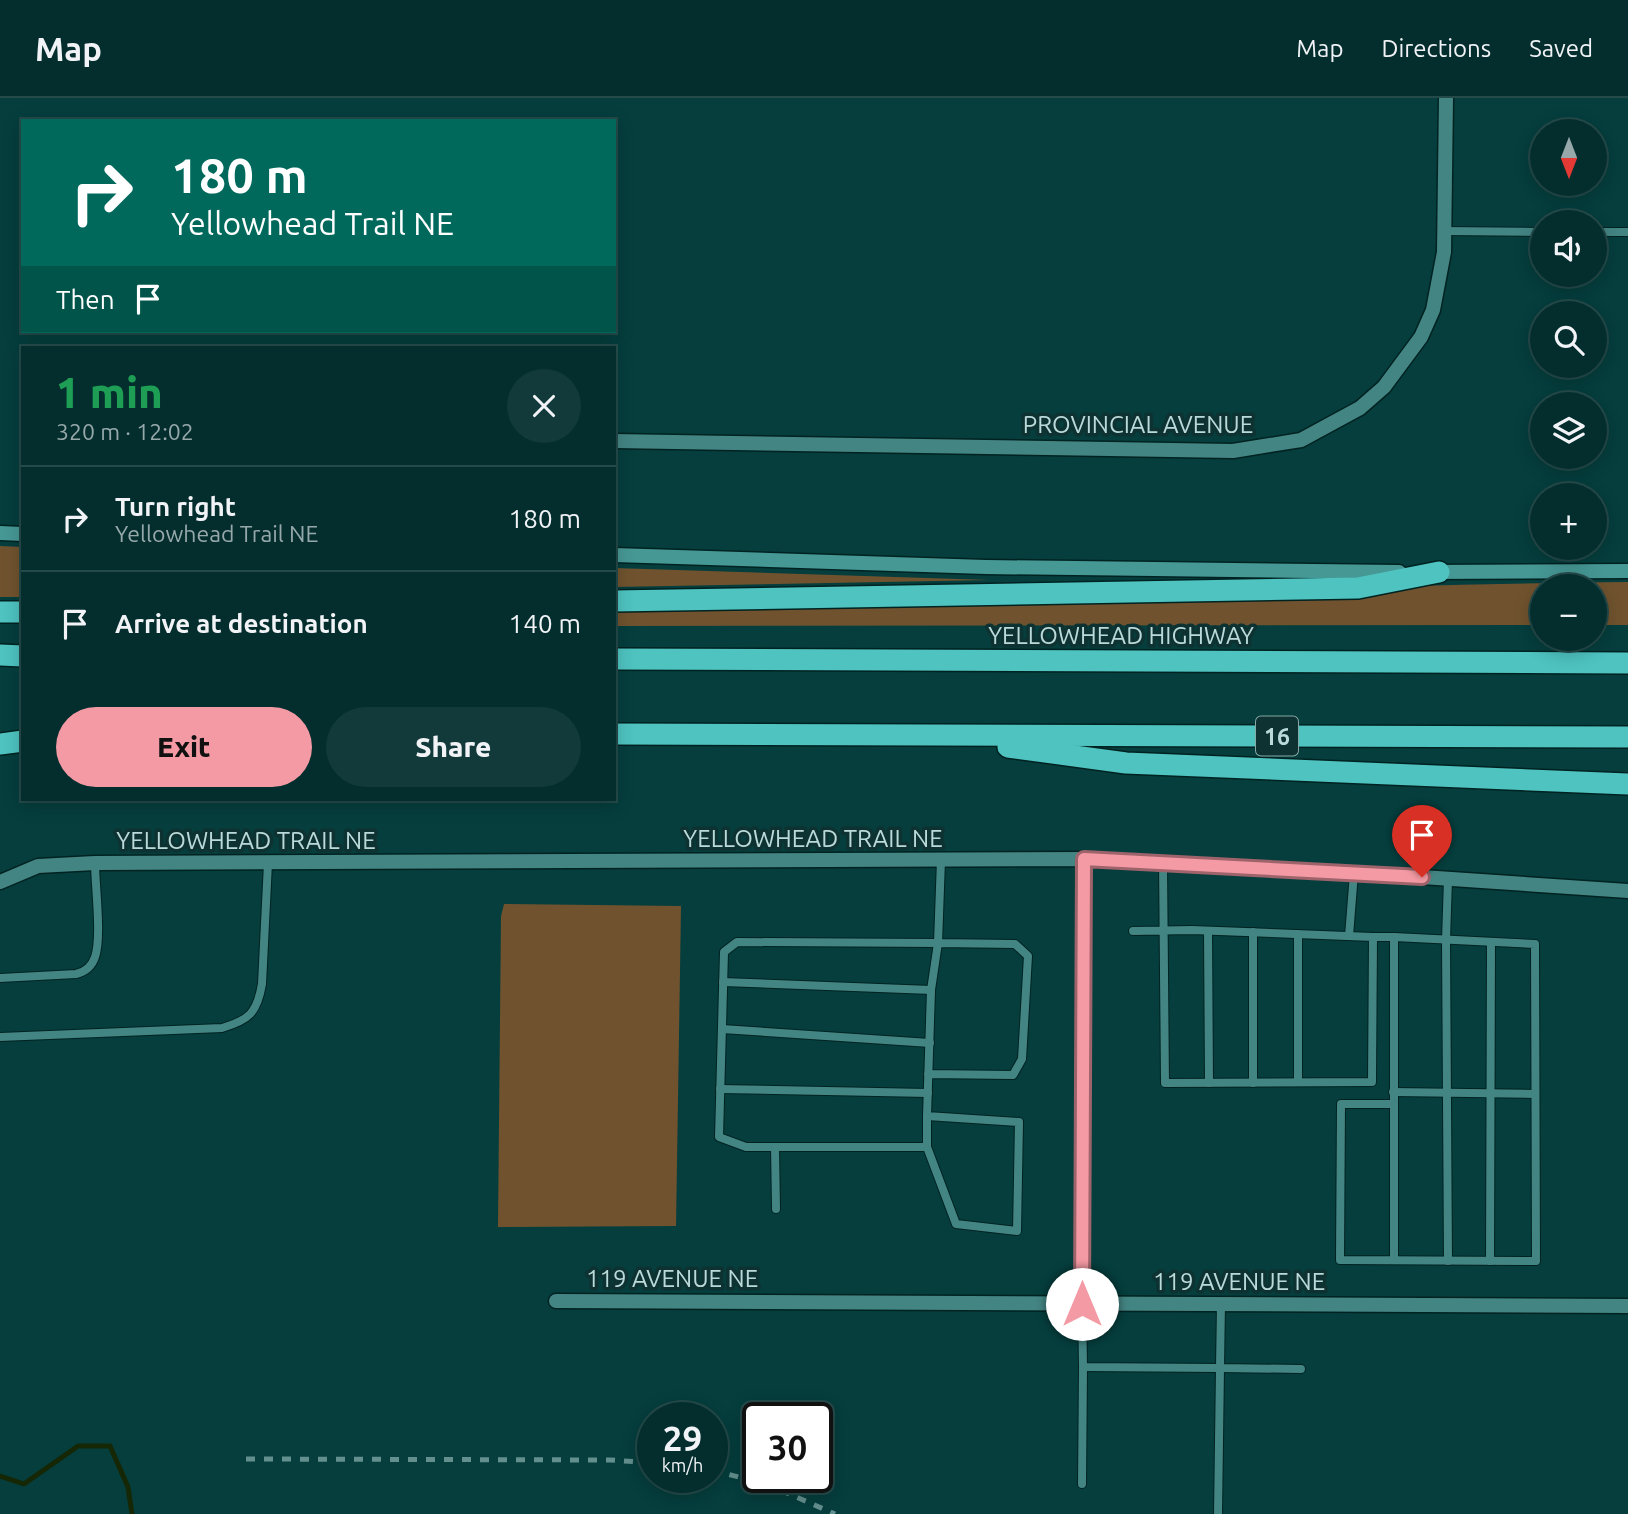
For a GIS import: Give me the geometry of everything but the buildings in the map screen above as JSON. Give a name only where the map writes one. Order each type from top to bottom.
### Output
[{"type":"highway","points":[[616,601],[1358,588],[1439,572]]},
{"type":"highway","points":[[0,612],[21,612]]},
{"type":"highway","points":[[0,656],[21,656]]},
{"type":"highway","name":"YELLOWHEAD HIGHWAY","points":[[616,659],[1628,663]]},
{"type":"highway","points":[[0,733],[21,733]]},
{"type":"highway","name":"16","points":[[616,734],[1628,737]]},
{"type":"highway","points":[[927,736],[1126,763],[1628,784]]},
{"type":"highway","points":[[0,744],[21,741]]},
{"type":"main road","points":[[0,533],[21,534]]},
{"type":"main road","points":[[616,555],[986,568],[1290,573],[1628,571]]},
{"type":"street","name":"PROVINCIAL AVENUE","points":[[616,440],[1233,451],[1301,440],[1360,408],[1384,387],[1420,337],[1433,310],[1444,253],[1446,98]]},
{"type":"street","name":"YELLOWHEAD TRAIL NE","points":[[0,882],[38,866],[94,863],[1084,859],[1628,891]]},
{"type":"street","points":[[1082,1304],[1084,859]]},
{"type":"street","name":"119 AVENUE NE","points":[[556,1301],[1628,1306]]},
{"type":"lane","points":[[1444,231],[1530,232]]},
{"type":"lane","points":[[1607,232],[1628,232]]},
{"type":"lane","points":[[927,1115],[1019,1122],[1017,1231],[956,1224],[927,1147],[927,1115],[928,1074],[931,990],[938,943],[941,860]]},
{"type":"lane","points":[[1163,862],[1165,1083],[1372,1082],[1373,937]]},
{"type":"lane","points":[[0,978],[76,974],[91,965],[98,947],[94,863]]},
{"type":"lane","points":[[0,1037],[222,1028],[247,1018],[259,1000],[262,984],[268,863]]},
{"type":"lane","points":[[1349,936],[1354,873]]},
{"type":"lane","points":[[1448,879],[1448,1261]]},
{"type":"lane","points":[[1133,930],[1253,932],[1535,944],[1536,1261],[1340,1260],[1341,1104],[1393,1104]]},
{"type":"lane","points":[[1208,931],[1209,1083]]},
{"type":"lane","points":[[1253,932],[1253,1083]]},
{"type":"lane","points":[[1298,934],[1298,1082]]},
{"type":"lane","points":[[1394,937],[1394,1260]]},
{"type":"lane","points":[[927,1147],[746,1147],[719,1137],[724,952],[737,942],[1015,944],[1028,956],[1022,1059],[1013,1075],[928,1074]]},
{"type":"lane","points":[[1490,1261],[1491,942]]},
{"type":"lane","points":[[723,982],[931,990]]},
{"type":"lane","points":[[722,1029],[930,1043]]},
{"type":"lane","points":[[720,1089],[928,1093]]},
{"type":"lane","points":[[1393,1092],[1535,1094]]},
{"type":"lane","points":[[775,1147],[776,1209]]},
{"type":"lane","points":[[1082,1304],[1082,1484]]},
{"type":"lane","points":[[1218,1514],[1221,1304]]},
{"type":"lane","points":[[1083,1367],[1301,1368]]},
{"type":"shaded area","points":[[0,546],[21,547],[21,597],[0,597]]},
{"type":"shaded area","points":[[616,568],[990,580],[616,587]]},
{"type":"shaded area","points":[[1607,582],[1628,582],[1628,625],[1607,625]]},
{"type":"shaded area","points":[[1530,584],[1530,625],[616,626],[616,612]]},
{"type":"shaded area","points":[[504,904],[681,906],[676,1226],[498,1227],[501,916]]},
{"type":"waterway","points":[[0,1476],[24,1484],[78,1446],[110,1446],[128,1487],[132,1514]]},
{"type":"railway","points":[[246,1459],[637,1462]]},
{"type":"railway","points":[[728,1474],[769,1485],[835,1514]]},
{"type":"route","points":[[1082,1304],[1084,859],[1422,877]]}]
